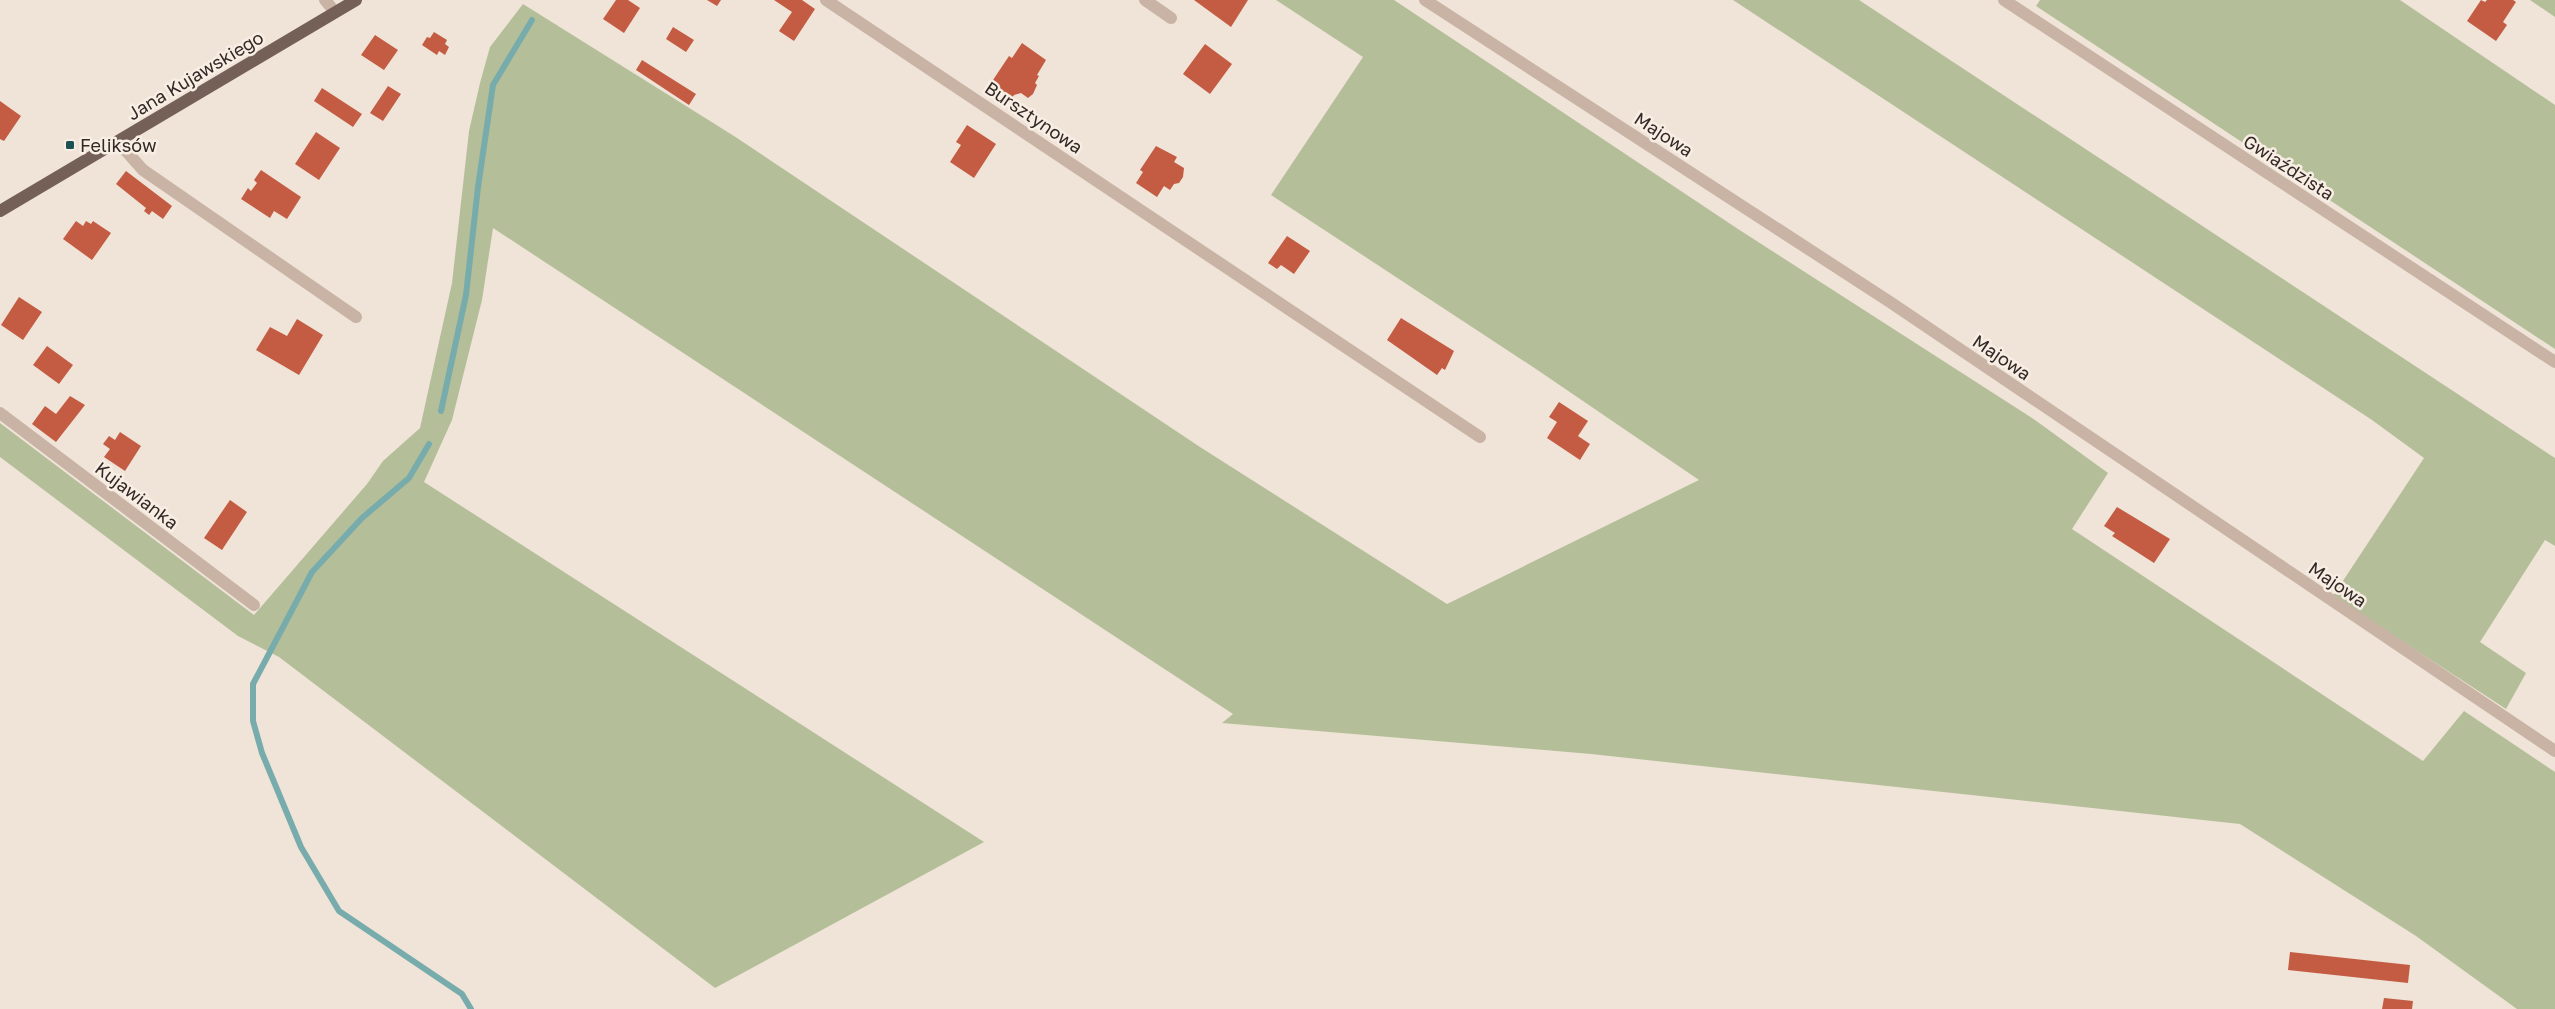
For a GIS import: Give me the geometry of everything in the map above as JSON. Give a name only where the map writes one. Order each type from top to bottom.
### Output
[{"type":"main road","name":"Jana Kujawskiego","points":[[0,211],[356,0]]},
{"type":"street","points":[[326,0],[335,12]]},
{"type":"street","name":"Bursztynowa","points":[[826,0],[1480,437]]},
{"type":"street","points":[[1145,0],[1171,18]]},
{"type":"street","name":"Majowa","points":[[1425,0],[1890,302],[2555,751]]},
{"type":"street","name":"Gwiaździsta","points":[[2004,0],[2555,362]]},
{"type":"street","points":[[118,142],[143,170],[356,317]]},
{"type":"street","name":"Kujawianka","points":[[0,413],[254,605]]},
{"type":"green space","points":[[1276,0],[1394,0],[1738,229],[2035,420],[2108,473],[2072,529],[2423,761],[2464,711],[2555,772],[2555,1009],[2517,1009],[2416,936],[2240,824],[1591,754],[1222,723],[1233,714],[493,228],[482,300],[452,420],[424,482],[984,842],[715,988],[279,657],[238,636],[0,457],[0,423],[254,615],[367,484],[383,461],[420,428],[452,283],[469,131],[480,83],[490,47],[523,4],[734,136],[1200,447],[1447,604],[1699,480],[1533,367],[1271,195],[1363,57]]},
{"type":"green space","points":[[1733,0],[1859,0],[2555,458],[2555,546],[2545,540],[2480,642],[2526,673],[2506,709],[2333,596],[2424,458],[2372,420]]},
{"type":"green space","points":[[2040,0],[2400,0],[2555,105],[2555,349],[2036,6]]},
{"type":"green space","points":[[2530,0],[2555,0],[2555,17]]},
{"type":"building","points":[[616,0],[628,0],[640,8],[624,33],[603,19]]},
{"type":"building","points":[[707,0],[721,0],[717,6]]},
{"type":"building","points":[[774,0],[802,0],[815,9],[794,41],[779,31],[792,12]]},
{"type":"building","points":[[1194,0],[1248,0],[1231,27]]},
{"type":"building","points":[[2481,0],[2485,2],[2487,0],[2513,0],[2516,2],[2503,22],[2507,25],[2496,41],[2467,21]]},
{"type":"building","points":[[673,27],[694,40],[686,52],[666,39]]},
{"type":"building","points":[[434,32],[447,40],[445,44],[449,47],[445,55],[439,51],[437,55],[422,45],[427,37],[430,38]]},
{"type":"building","points":[[375,35],[398,50],[384,70],[361,55]]},
{"type":"building","points":[[1022,43],[1046,60],[1037,75],[1039,76],[1035,83],[1037,85],[1033,94],[1028,98],[1021,93],[1014,95],[1011,100],[998,92],[1000,89],[991,83],[1009,56],[1012,58]]},
{"type":"building","points":[[1205,44],[1232,64],[1210,94],[1183,74]]},
{"type":"building","points":[[642,60],[696,94],[689,105],[636,70]]},
{"type":"building","points":[[388,86],[401,94],[383,121],[370,113]]},
{"type":"building","points":[[322,88],[362,114],[353,127],[314,101]]},
{"type":"building","points":[[0,101],[21,116],[4,141],[0,139]]},
{"type":"building","points":[[967,125],[996,144],[974,178],[950,162],[961,145],[956,142]]},
{"type":"building","points":[[316,132],[340,148],[319,180],[295,164]]},
{"type":"building","points":[[1156,146],[1177,157],[1174,162],[1184,168],[1183,177],[1179,183],[1174,184],[1170,190],[1164,186],[1157,197],[1136,183],[1143,172],[1140,170]]},
{"type":"building","points":[[261,170],[301,197],[287,219],[274,211],[270,218],[241,199],[248,188],[251,191],[257,183],[254,180]]},
{"type":"building","points":[[126,171],[172,206],[163,219],[152,211],[149,215],[144,211],[146,208],[116,184]]},
{"type":"building","points":[[76,221],[83,226],[86,221],[91,224],[93,221],[111,233],[92,260],[63,239]]},
{"type":"building","points":[[1287,236],[1310,251],[1294,274],[1281,265],[1277,269],[1268,263]]},
{"type":"building","points":[[19,297],[42,312],[23,340],[1,325]]},
{"type":"building","points":[[1401,318],[1454,351],[1445,370],[1442,368],[1437,375],[1387,340]]},
{"type":"building","points":[[297,319],[323,335],[299,375],[256,350],[270,327],[287,336]]},
{"type":"building","points":[[47,346],[73,365],[59,384],[33,365]]},
{"type":"building","points":[[70,396],[85,405],[56,442],[32,424],[45,406],[56,414]]},
{"type":"building","points":[[1559,402],[1588,421],[1578,436],[1590,444],[1580,460],[1547,438],[1557,422],[1549,417]]},
{"type":"building","points":[[120,432],[141,446],[125,471],[104,457],[110,449],[103,444],[109,436],[115,440]]},
{"type":"building","points":[[230,500],[247,512],[222,550],[204,538]]},
{"type":"building","points":[[2117,507],[2170,539],[2154,563],[2112,536],[2115,533],[2104,526]]},
{"type":"building","points":[[2290,952],[2410,965],[2408,983],[2288,970]]},
{"type":"building","points":[[2384,998],[2413,1001],[2412,1009],[2382,1009]]},
{"type":"waterway","points":[[441,411],[466,295],[478,187],[493,85],[532,20]]},
{"type":"waterway","points":[[429,444],[409,478],[362,518],[312,572],[253,684],[253,721],[262,753],[301,847],[339,911],[462,994],[471,1009]]},
{"type":"place","name":"Feliksów","points":[[70,145]]}]
